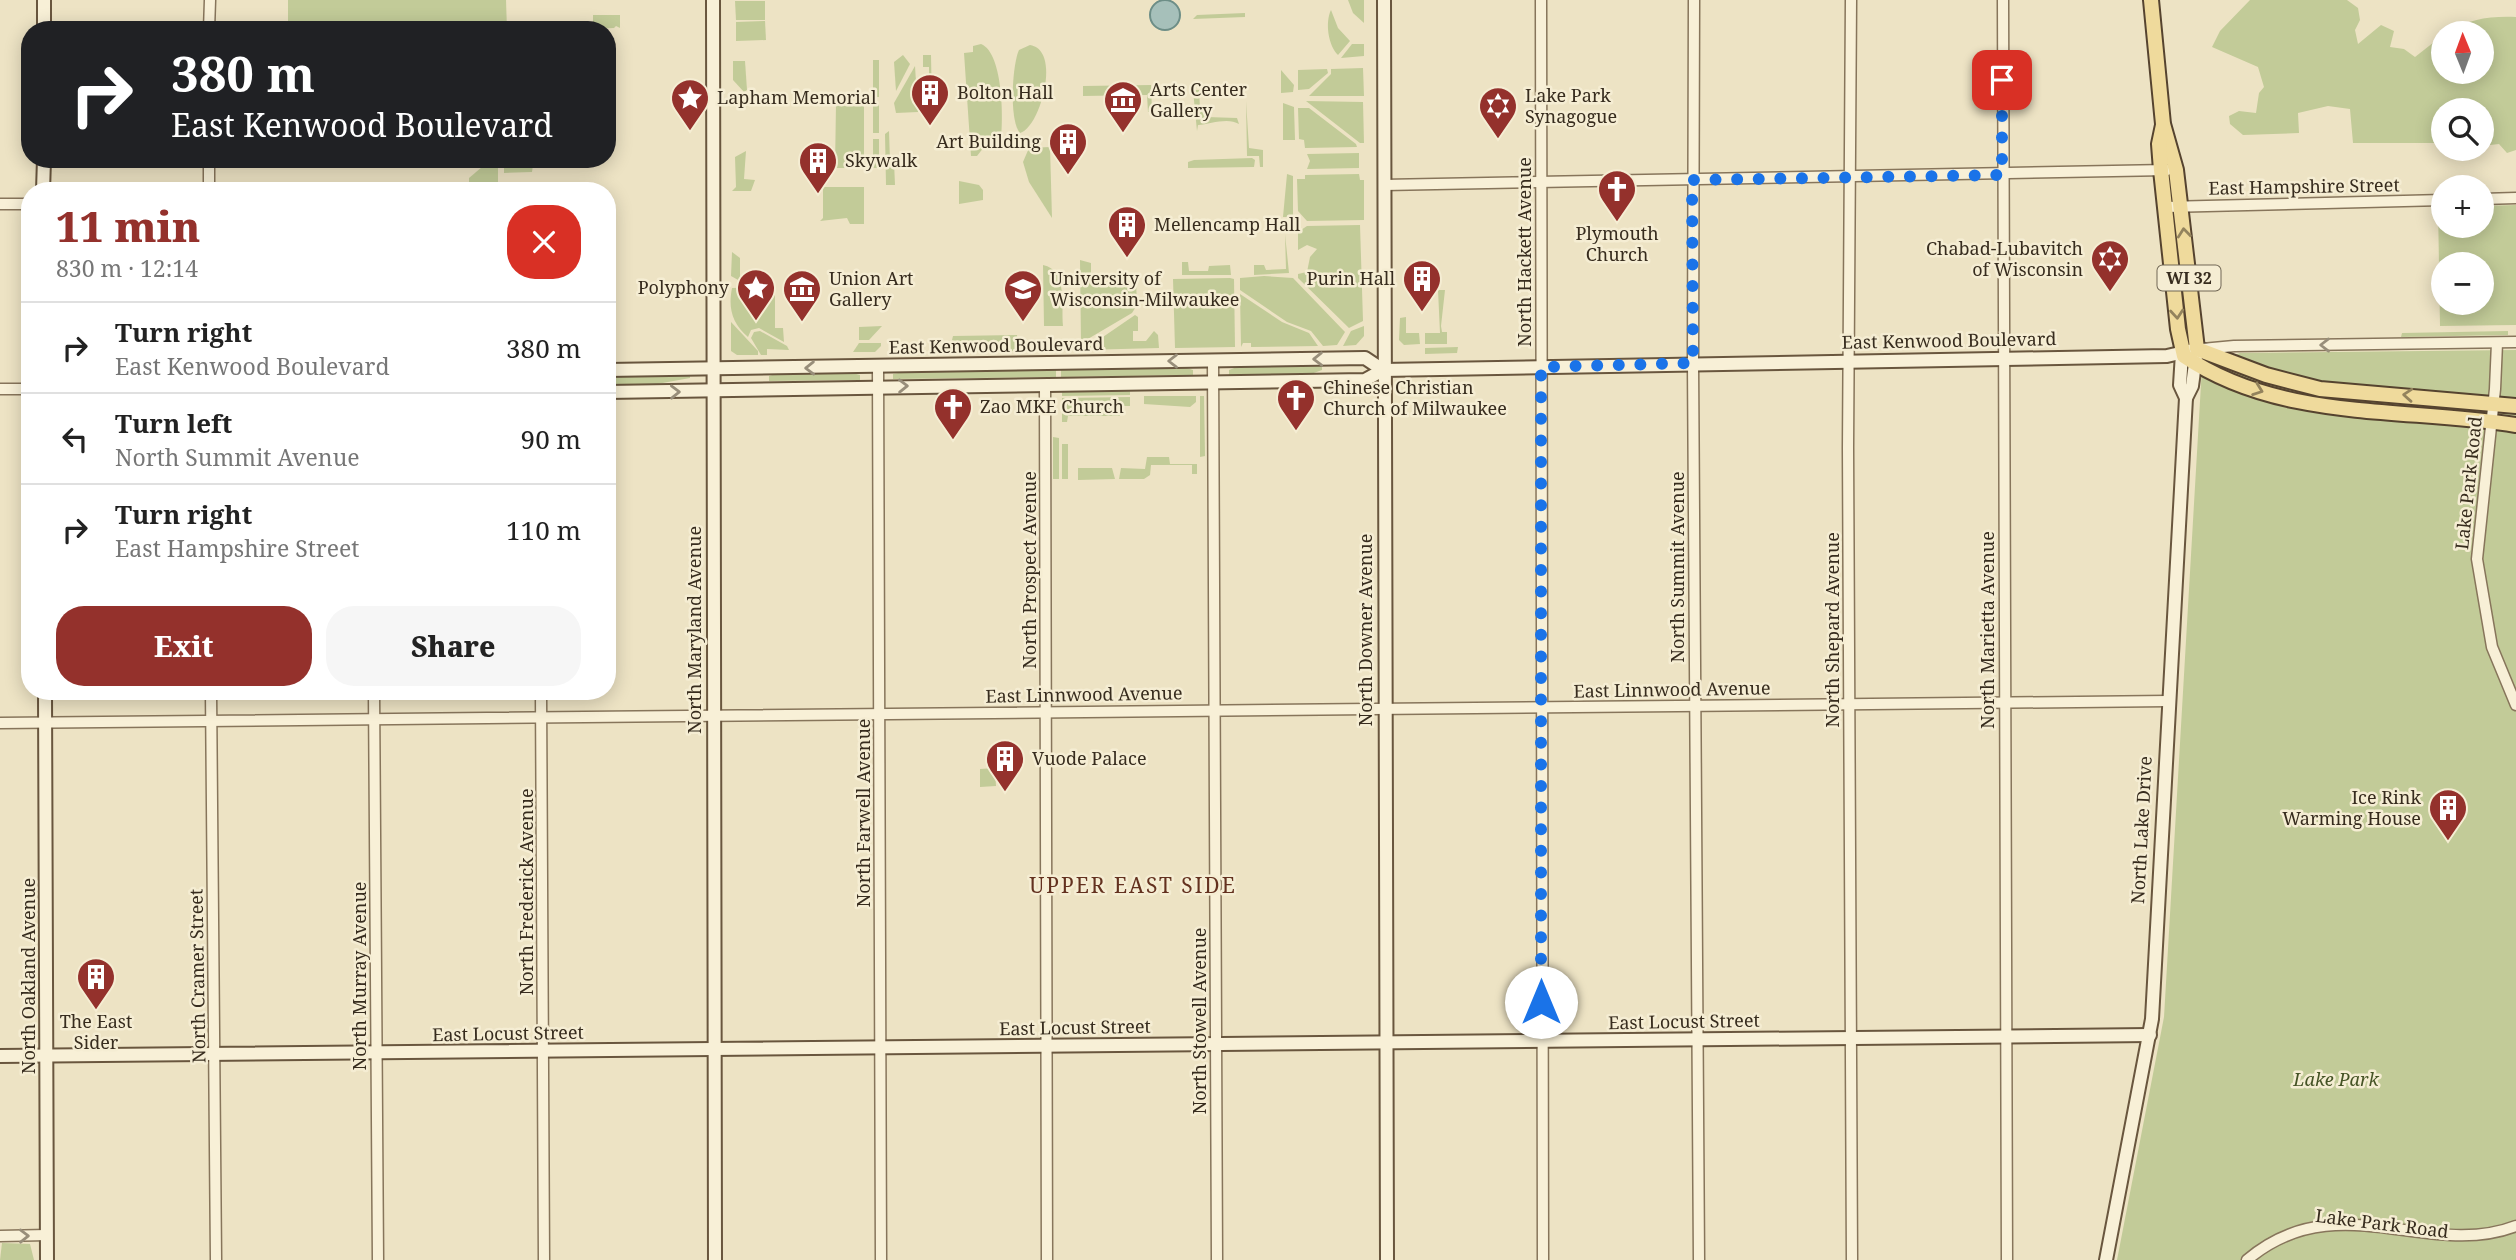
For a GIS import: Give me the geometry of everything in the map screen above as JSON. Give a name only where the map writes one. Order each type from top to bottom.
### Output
[{"type":"main road","name":"North Lake Drive","points":[[2151,0],[2163,124],[2160,144],[2169,170],[2196,356]]},
{"type":"main road","name":"North Lake Drive","points":[[2173,207],[2182,353]]},
{"type":"main road","points":[[2182,353],[2320,389],[2516,406]]},
{"type":"main road","points":[[2196,356],[2264,393],[2307,404],[2516,425]]},
{"type":"street","points":[[44,0],[44,21]]},
{"type":"street","points":[[209,21],[210,0]]},
{"type":"street","name":"North Maryland Avenue","points":[[713,0],[715,1260]]},
{"type":"street","name":"North Downer Avenue","points":[[1384,0],[1383,708],[1387,1260]]},
{"type":"street","name":"North Hackett Avenue","points":[[1541,0],[1543,1260]]},
{"type":"street","name":"North Summit Avenue","points":[[1694,0],[1692,180],[1699,1260]]},
{"type":"street","name":"North Shepard Avenue","points":[[1851,0],[1849,704],[1852,1260]]},
{"type":"street","name":"North Marietta Avenue","points":[[2003,0],[2007,1260]]},
{"type":"street","points":[[1384,185],[2169,170]]},
{"type":"street","points":[[2494,199],[2516,198]]},
{"type":"street","name":"East Hampshire Street","points":[[2173,207],[2431,200]]},
{"type":"street","points":[[0,204],[21,204]]},
{"type":"street","points":[[2196,356],[2234,346],[2516,342]]},
{"type":"street","name":"Lake Park Road","points":[[2497,343],[2494,403],[2477,550],[2480,593],[2492,647],[2516,705]]},
{"type":"street","name":"East Kenwood Boulevard","points":[[616,393],[879,386],[1365,380],[1383,370],[2162,356],[2182,353]]},
{"type":"street","name":"North Lake Drive","points":[[2182,353],[2180,385],[2186,398]]},
{"type":"street","name":"North Lake Drive","points":[[2106,1260],[2150,1035],[2186,398],[2192,386],[2196,356]]},
{"type":"street","name":"East Kenwood Boulevard","points":[[616,370],[1365,358],[1383,370]]},
{"type":"street","name":"North Stowell Avenue","points":[[1213,361],[1217,1260]]},
{"type":"street","name":"North Farwell Avenue","points":[[878,366],[881,1260]]},
{"type":"street","name":"North Prospect Avenue","points":[[1045,385],[1046,1260]]},
{"type":"street","points":[[0,389],[21,389]]},
{"type":"street","name":"North Oakland Avenue","points":[[45,700],[47,1260]]},
{"type":"street","name":"North Cramer Street","points":[[211,700],[216,1260]]},
{"type":"street","name":"North Murray Avenue","points":[[374,700],[378,1260]]},
{"type":"street","name":"North Frederick Avenue","points":[[541,700],[544,1260]]},
{"type":"street","name":"East Linnwood Avenue","points":[[0,723],[2168,701]]},
{"type":"street","name":"East Locust Street","points":[[0,1056],[2150,1035]]},
{"type":"street","points":[[2473,1246],[2500,1237],[2516,1226]]},
{"type":"street","name":"Lake Park Road","points":[[2247,1260],[2286,1236],[2309,1230],[2388,1240]]},
{"type":"street","points":[[0,1236],[47,1235]]},
{"type":"green space","points":[[288,0],[506,0],[507,21],[288,21]]},
{"type":"green space","points":[[1348,0],[1364,0],[1364,23],[1353,13]]},
{"type":"green space","points":[[2250,0],[2347,0],[2358,8],[2360,20],[2355,30],[2358,44],[2381,25],[2394,31],[2390,47],[2404,49],[2415,57],[2431,44],[2431,84],[2494,84],[2494,21],[2473,21],[2516,17],[2516,150],[2507,153],[2499,144],[2494,145],[2494,98],[2431,98],[2431,143],[2353,143],[2350,109],[2328,106],[2298,113],[2299,133],[2243,135],[2230,124],[2229,116],[2239,111],[2256,113],[2259,93],[2264,87],[2258,67],[2212,47],[2220,31]]},
{"type":"green space","points":[[735,1],[765,1],[765,20],[736,20]]},
{"type":"green space","points":[[1331,10],[1338,28],[1350,41],[1338,55],[1328,33]]},
{"type":"green space","points":[[1245,13],[1245,17],[1193,19],[1197,15]]},
{"type":"green space","points":[[593,15],[620,15],[620,28],[616,26],[616,21],[593,21]]},
{"type":"green space","points":[[765,21],[766,40],[736,41],[736,22]]},
{"type":"green space","points":[[981,44],[989,50],[998,75],[1002,107],[1001,137],[1000,147],[984,147],[977,156],[971,156],[964,53],[973,52],[973,46]]},
{"type":"green space","points":[[1352,44],[1364,44],[1364,56],[1341,58]]},
{"type":"green space","points":[[1030,45],[1040,50],[1045,60],[1046,74],[1040,104],[1034,118],[1020,133],[1013,105],[1015,68],[1019,50]]},
{"type":"green space","points":[[903,55],[910,64],[896,91],[894,62]]},
{"type":"green space","points":[[923,55],[931,55],[932,107],[929,98],[924,98],[929,96],[929,88],[923,86],[929,86],[929,78],[923,78],[929,75],[929,67],[923,67]]},
{"type":"green space","points":[[873,60],[879,60],[879,97],[873,97]]},
{"type":"green space","points":[[733,61],[745,61],[747,90],[744,92],[733,80]]},
{"type":"green space","points":[[915,66],[918,112],[896,113],[894,103]]},
{"type":"green space","points":[[1363,68],[1364,96],[1309,96],[1331,74],[1331,69]]},
{"type":"green space","points":[[1327,69],[1328,73],[1309,89],[1298,90],[1298,70]]},
{"type":"green space","points":[[1281,70],[1294,85],[1293,92],[1281,93]]},
{"type":"green space","points":[[1151,85],[1152,112],[1148,112],[1147,95],[1083,96],[1083,86]]},
{"type":"green space","points":[[1193,90],[1199,90],[1200,108],[1205,109],[1206,117],[1237,118],[1239,124],[1230,121],[1213,122],[1198,125],[1197,131]]},
{"type":"green space","points":[[1246,101],[1249,148],[1263,150],[1263,167],[1260,167],[1259,156],[1247,156]]},
{"type":"green space","points":[[1306,101],[1363,102],[1364,143],[1360,143]]},
{"type":"green space","points":[[1283,103],[1294,107],[1295,140],[1283,140]]},
{"type":"green space","points":[[836,104],[864,104],[864,162],[853,159],[850,168],[835,168]]},
{"type":"green space","points":[[873,104],[879,104],[879,133],[873,133]]},
{"type":"green space","points":[[1298,108],[1309,108],[1357,147],[1305,148],[1304,140],[1299,139]]},
{"type":"green space","points":[[889,131],[890,162],[894,162],[895,185],[886,185],[885,134]]},
{"type":"green space","points":[[873,139],[879,139],[879,168],[873,168]]},
{"type":"green space","points":[[1050,147],[1052,218],[1029,182],[1023,162],[1029,148]]},
{"type":"green space","points":[[746,151],[744,179],[755,180],[751,191],[732,191],[736,187],[735,157]]},
{"type":"green space","points":[[1359,153],[1359,168],[1307,169],[1310,161],[1307,154]]},
{"type":"green space","points":[[1194,160],[1255,160],[1254,167],[1188,168],[1188,162]]},
{"type":"green space","points":[[481,168],[498,168],[498,182],[469,182],[469,178]]},
{"type":"green space","points":[[504,168],[533,168],[532,172],[504,173]]},
{"type":"green space","points":[[1287,174],[1293,176],[1293,217],[1283,217]]},
{"type":"green space","points":[[1359,174],[1360,180],[1364,180],[1364,220],[1307,221],[1298,211],[1297,179],[1305,179],[1305,175]]},
{"type":"green space","points":[[959,181],[979,185],[983,190],[983,200],[959,204]]},
{"type":"green space","points":[[823,187],[864,187],[864,224],[850,224],[847,218],[820,221],[823,218]]},
{"type":"green space","points":[[2516,205],[2516,325],[2440,326],[2440,315],[2494,315],[2494,252],[2439,252],[2439,238],[2494,238],[2494,206]]},
{"type":"green space","points":[[1360,225],[1363,321],[1349,328],[1298,278],[1298,274],[1307,272],[1310,257],[1317,249],[1307,245],[1298,250],[1298,232],[1307,226]]},
{"type":"green space","points":[[1285,234],[1289,273],[1254,275],[1254,265],[1264,265],[1266,270],[1286,269]]},
{"type":"green space","points":[[732,252],[740,258],[740,281],[731,276]]},
{"type":"green space","points":[[1080,260],[1091,263],[1091,282],[1136,281],[1137,305],[1132,313],[1081,343]]},
{"type":"green space","points":[[1182,262],[1188,262],[1189,271],[1208,271],[1209,266],[1230,265],[1231,275],[1182,275]]},
{"type":"green space","points":[[1043,265],[1051,268],[1060,281],[1063,326],[1044,326]]},
{"type":"green space","points":[[1240,278],[1293,278],[1345,332],[1337,345],[1323,346],[1311,331],[1287,322],[1240,290]]},
{"type":"green space","points":[[1173,279],[1234,279],[1235,347],[1175,348]]},
{"type":"green space","points":[[768,287],[768,292],[775,292],[775,328],[783,328],[784,342],[759,328],[751,330],[748,337],[732,315],[732,288]]},
{"type":"green space","points":[[1438,290],[1445,290],[1441,326],[1442,332],[1447,332],[1447,344],[1425,344],[1425,333],[1440,333]]},
{"type":"green space","points":[[1240,294],[1282,322],[1309,333],[1318,346],[1251,347],[1251,343],[1243,343],[1241,347]]},
{"type":"green space","points":[[1135,315],[1138,317],[1138,331],[1133,331],[1133,341],[1146,341],[1154,331],[1158,335],[1159,348],[1084,350]]},
{"type":"green space","points":[[1406,317],[1406,333],[1419,333],[1420,344],[1404,345],[1399,340],[1400,318]]},
{"type":"green space","points":[[731,322],[758,351],[758,355],[737,355],[731,351]]},
{"type":"green space","points":[[882,326],[869,340],[859,340],[859,327]]},
{"type":"green space","points":[[1364,326],[1364,336],[1356,345],[1343,346],[1351,331]]},
{"type":"green space","points":[[760,331],[787,346],[789,350],[767,349],[767,355],[761,355],[751,338],[754,332]]},
{"type":"green space","points":[[2508,331],[2508,335],[2401,337],[2402,333]]},
{"type":"green space","points":[[1017,335],[1018,351],[964,352],[952,340],[953,336]]},
{"type":"green space","points":[[859,343],[881,343],[881,346],[875,352],[853,352]]},
{"type":"green space","points":[[1458,347],[1457,353],[1425,354],[1425,348]]},
{"type":"green space","name":"Lake Park","points":[[2516,350],[2516,1260],[2117,1260],[2164,1017],[2202,367],[2240,353]]},
{"type":"green space","points":[[1322,366],[1322,370],[1311,374],[1229,375],[1229,370],[1237,367]]},
{"type":"green space","points":[[1184,367],[1193,370],[1193,375],[1061,377],[1061,369]]},
{"type":"green space","points":[[1056,369],[1056,377],[893,379],[893,374],[910,371]]},
{"type":"green space","points":[[849,372],[860,375],[860,380],[769,381],[769,376],[779,373]]},
{"type":"green space","points":[[616,373],[690,374],[690,378],[657,384],[616,385]]},
{"type":"green space","points":[[1062,391],[1130,391],[1130,395],[1062,396]]},
{"type":"green space","points":[[1144,396],[1196,396],[1196,402],[1190,407],[1144,404]]},
{"type":"green space","points":[[1200,396],[1204,396],[1205,456],[1200,457]]},
{"type":"green space","points":[[1130,397],[1130,406],[1120,406],[1120,416],[1068,416],[1067,422],[1062,422],[1062,398]]},
{"type":"green space","points":[[1053,437],[1059,438],[1059,479],[1053,479]]},
{"type":"green space","points":[[1062,444],[1068,444],[1068,479],[1062,479]]},
{"type":"green space","points":[[1147,457],[1169,457],[1170,464],[1197,464],[1197,474],[1192,474],[1192,465],[1151,465],[1150,475],[1144,479],[1119,479],[1121,468],[1145,469]]},
{"type":"green space","points":[[1078,468],[1112,468],[1115,479],[1078,480]]},
{"type":"green space","points":[[995,768],[996,786],[980,787],[980,769]]},
{"type":"green space","points":[[2,1243],[30,1244],[34,1260],[0,1260]]},
{"type":"water","points":[[1165,0],[1176,4],[1180,15],[1176,26],[1165,30],[1154,26],[1150,15],[1154,4]]},
{"type":"place","name":"Bolton Hall","points":[[930,127]]},
{"type":"place","name":"Lapham Memorial","points":[[690,132]]},
{"type":"place","name":"Arts Center Gallery","points":[[1123,134]]},
{"type":"place","name":"Lake Park Synagogue","points":[[1498,140]]},
{"type":"place","name":"Art Building","points":[[1068,176]]},
{"type":"place","name":"Skywalk","points":[[818,195]]},
{"type":"place","name":"Plymouth Church","points":[[1617,223]]},
{"type":"place","name":"Mellencamp Hall","points":[[1127,259]]},
{"type":"place","name":"Chabad-Lubavitch of Wisconsin","points":[[2110,293]]},
{"type":"place","name":"Purin Hall","points":[[1422,313]]},
{"type":"place","name":"Polyphony","points":[[756,322]]},
{"type":"place","name":"Union Art Gallery","points":[[802,323]]},
{"type":"place","name":"University of Wisconsin-Milwaukee","points":[[1023,323]]},
{"type":"place","name":"Chinese Christian Church of Milwaukee","points":[[1296,432]]},
{"type":"place","name":"Zao MKE Church","points":[[953,441]]},
{"type":"place","name":"Vuode Palace","points":[[1005,793]]},
{"type":"place","name":"Ice Rink Warming House","points":[[2448,842]]},
{"type":"place","name":"The East Sider","points":[[96,1011]]},
{"type":"district","name":"UPPER EAST SIDE","points":[[1133,886]]},
{"type":"route","points":[[1541,1002],[1541,367],[1693,363],[1692,180],[2002,175],[2002,80]]}]
